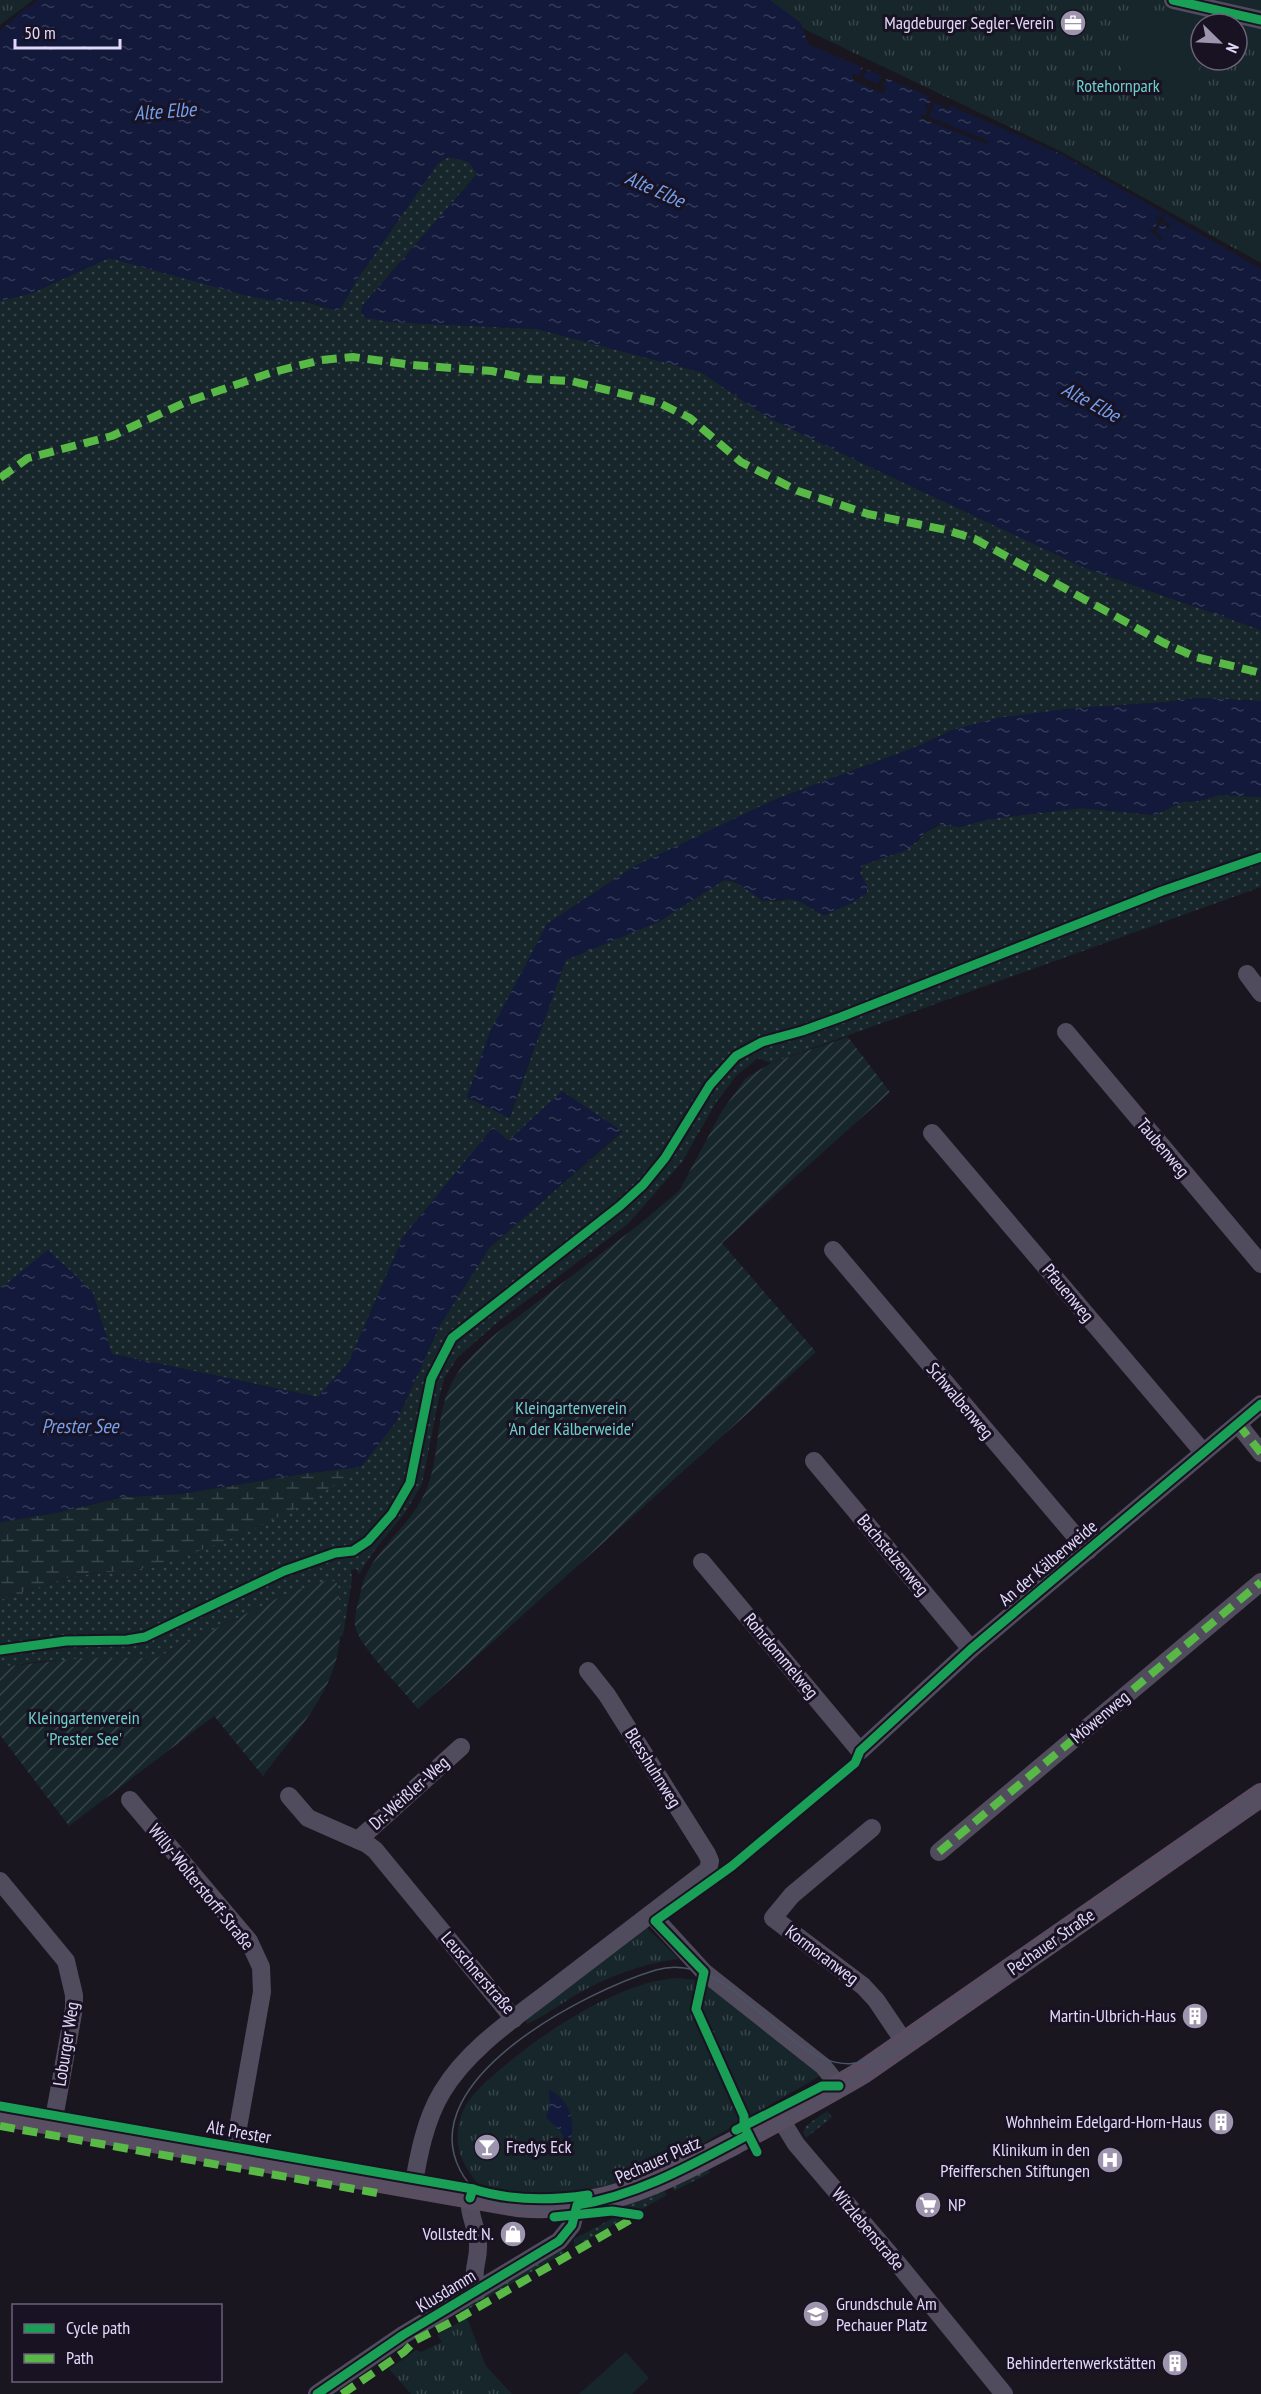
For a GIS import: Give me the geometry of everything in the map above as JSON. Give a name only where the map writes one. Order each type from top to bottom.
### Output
[{"type":"main road","name":"Pechauer Straße","points":[[839,2086],[905,2043],[1261,1795]]},
{"type":"main road","name":"Pechauer Platz","points":[[480,2199],[531,2207],[577,2205],[616,2198],[648,2186],[839,2086]]},
{"type":"main road","name":"Alt Prester","points":[[0,2114],[413,2189]]},
{"type":"main road","points":[[413,2189],[480,2199]]},
{"type":"street","points":[[1173,0],[1261,20]]},
{"type":"street","points":[[1247,974],[1261,993]]},
{"type":"street","name":"Taubenweg","points":[[1066,1032],[1261,1264]]},
{"type":"street","name":"Pfauenweg","points":[[932,1133],[1203,1452]]},
{"type":"street","name":"Schwalbenweg","points":[[833,1250],[1088,1551]]},
{"type":"street","name":"An der Kälberweide","points":[[860,1751],[971,1649],[1261,1404]]},
{"type":"street","points":[[1238,1424],[1261,1453]]},
{"type":"street","name":"Bachstelzenweg","points":[[814,1461],[971,1649]]},
{"type":"street","name":"Rohrdommelweg","points":[[702,1562],[860,1751]]},
{"type":"street","name":"Möwenweg","points":[[939,1852],[1261,1582]]},
{"type":"street","name":"Blesshuhnweg","points":[[588,1671],[607,1695],[706,1854],[710,1861],[708,1870]]},
{"type":"street","name":"Dr.-Weißler-Weg","points":[[358,1840],[460,1746]]},
{"type":"street","name":"Leuschnerstraße","points":[[289,1796],[308,1818],[375,1850],[514,2019],[708,1870]]},
{"type":"street","name":"Willy-Wolterstorff-Straße","points":[[130,1800],[249,1941],[261,1967],[262,1992],[233,2156]]},
{"type":"street","name":"Kormoranweg","points":[[872,1828],[792,1895],[773,1918],[863,1986],[876,2000],[905,2043]]},
{"type":"street","name":"Loburger Weg","points":[[0,1881],[64,1958],[74,1995],[75,2008],[53,2124]]},
{"type":"street","points":[[651,1914],[704,1972],[823,2066],[839,2086]]},
{"type":"street","points":[[413,2189],[426,2133],[441,2093],[472,2056],[514,2019]]},
{"type":"street","name":"Witzlebenstraße","points":[[780,2118],[796,2144],[1004,2394]]},
{"type":"street","name":"Klusdamm","points":[[478,2291],[473,2278],[478,2245],[468,2209],[480,2199]]},
{"type":"street","name":"Klusdamm","points":[[316,2394],[404,2335],[562,2239],[572,2225],[577,2205]]},
{"type":"green space","points":[[0,0],[33,0],[0,25]]},
{"type":"green space","name":"Rotehornpark","points":[[743,0],[1261,0],[1261,263],[1060,151]]},
{"type":"green space","points":[[1139,8],[1189,23],[1189,72],[1198,72],[1188,105],[1117,84]]},
{"type":"green space","points":[[449,157],[469,162],[477,174],[362,306],[390,322],[537,329],[701,372],[767,417],[1085,568],[1261,630],[1261,701],[1197,698],[1066,709],[952,730],[921,745],[774,800],[635,866],[547,924],[468,1098],[510,1117],[566,959],[658,922],[724,880],[741,885],[766,900],[795,900],[825,915],[855,901],[867,886],[860,873],[863,865],[917,842],[925,833],[943,823],[959,827],[990,819],[1081,808],[1155,815],[1182,802],[1199,801],[1219,795],[1261,797],[1261,887],[771,1063],[758,1058],[736,1076],[715,1104],[682,1162],[628,1224],[498,1322],[458,1357],[445,1377],[440,1393],[422,1484],[405,1513],[358,1575],[357,1569],[351,1570],[352,1579],[343,1635],[340,1636],[338,1584],[284,1595],[156,1658],[45,1661],[0,1667],[0,1600],[73,1576],[155,1567],[309,1502],[396,1422],[440,1325],[489,1248],[622,1132],[508,1141],[493,1128],[403,1237],[349,1362],[318,1397],[112,1354],[92,1291],[0,1289],[0,301],[32,293],[109,258],[269,300],[300,300],[325,308],[341,308],[356,281],[438,163]]},
{"type":"green space","name":"Kleingartenverein 'An der Kälberweide'","points":[[848,1037],[890,1092],[722,1243],[816,1352],[418,1709],[364,1644],[355,1626],[355,1616],[363,1582],[371,1566],[418,1506],[430,1481],[443,1405],[455,1377],[471,1356],[497,1333],[636,1227],[679,1191],[722,1111],[746,1078],[771,1063]]},
{"type":"green space","points":[[361,1467],[309,1502],[239,1536],[155,1567],[73,1576],[0,1600],[0,1522],[55,1513],[123,1497],[180,1494],[308,1473]]},
{"type":"green space","name":"Kleingartenverein 'Prester See'","points":[[330,1579],[338,1584],[340,1622],[337,1655],[331,1674],[312,1710],[263,1776],[214,1716],[69,1826],[0,1735],[0,1667],[82,1658],[156,1658],[284,1595]]},
{"type":"green space","points":[[647,1928],[679,1959],[638,1967],[612,1977],[586,1989],[526,2024],[527,2019]]},
{"type":"green space","points":[[679,1978],[696,1980],[710,1986],[808,2061],[820,2076],[671,2162],[613,2185],[544,2198],[481,2187],[463,2162],[458,2144],[462,2113],[478,2090],[516,2056],[582,2011],[632,1988],[656,1981]]},
{"type":"green space","points":[[827,2111],[832,2117],[806,2138],[803,2132],[807,2125]]},
{"type":"green space","points":[[707,2166],[710,2173],[674,2191],[671,2185]]},
{"type":"green space","points":[[663,2189],[667,2195],[637,2212],[623,2210],[624,2205]]},
{"type":"green space","points":[[621,2214],[626,2217],[574,2248],[574,2239]]},
{"type":"green space","points":[[560,2249],[565,2252],[462,2313],[453,2313]]},
{"type":"green space","points":[[467,2318],[486,2366],[512,2394],[411,2394],[389,2369],[416,2350],[421,2352],[442,2342],[437,2335]]},
{"type":"green space","points":[[626,2352],[649,2378],[632,2394],[579,2394]]},
{"type":"water","name":"Alte Elbe","points":[[39,0],[770,0],[801,23],[808,44],[1061,154],[1261,269],[1261,630],[1085,568],[767,417],[701,372],[537,329],[390,322],[366,318],[361,313],[362,306],[477,174],[469,162],[449,157],[438,163],[356,281],[341,308],[336,311],[310,302],[269,300],[244,295],[109,258],[32,293],[0,301],[0,31],[21,12]]},
{"type":"water","points":[[1197,698],[1261,701],[1261,797],[1219,795],[1199,801],[1182,802],[1155,815],[1081,808],[990,819],[959,827],[938,824],[907,850],[863,865],[860,873],[867,886],[867,893],[850,904],[825,915],[799,901],[788,899],[763,901],[734,881],[724,880],[658,922],[566,960],[509,1118],[467,1097],[489,1034],[547,924],[635,866],[774,800],[921,745],[952,730],[997,718],[1066,709]]},
{"type":"water","name":"Prester See","points":[[562,1091],[622,1131],[489,1248],[440,1325],[396,1422],[361,1467],[308,1473],[180,1494],[123,1497],[55,1513],[0,1522],[0,1289],[48,1250],[92,1291],[112,1354],[318,1397],[349,1362],[403,1237],[493,1127],[508,1141]]},
{"type":"water","points":[[549,2090],[563,2100],[570,2114],[572,2131],[568,2147],[561,2132],[546,2117],[550,2104]]},
{"type":"pier","points":[[864,65],[868,67],[863,78],[878,84],[883,73],[888,75],[883,86],[886,88],[883,94],[853,80],[852,76],[855,74],[859,76]]},
{"type":"pier","points":[[934,95],[935,100],[950,106],[949,109],[934,103],[929,117],[989,141],[987,144],[921,118],[922,115],[926,115],[928,109],[925,107],[926,104],[929,105],[931,102],[928,100],[929,97],[932,99]]},
{"type":"pier","points":[[1163,214],[1165,215],[1162,219],[1171,225],[1169,228],[1162,223],[1155,232],[1162,237],[1161,240],[1147,228],[1153,230],[1159,221],[1155,216],[1160,218]]},
{"type":"tram line","points":[[1261,1791],[888,2051],[856,2063],[826,2060],[799,2044],[718,1980],[688,1968],[656,1970],[590,1997],[552,2018],[515,2043],[483,2072],[461,2103],[452,2136],[460,2170],[480,2194],[497,2204],[517,2209],[547,2211],[595,2207],[619,2201],[649,2189],[759,2135],[864,2073],[1261,1800]]},
{"type":"marked path","points":[[0,478],[28,458],[112,436],[186,402],[270,373],[321,360],[353,357],[413,365],[492,371],[529,379],[571,381],[659,403],[690,418],[741,462],[798,491],[868,514],[946,530],[975,539],[1164,643],[1196,657],[1261,673]]},
{"type":"marked path","points":[[1238,1424],[1261,1453]]},
{"type":"marked path","points":[[939,1852],[1261,1582]]},
{"type":"marked path","points":[[0,2126],[377,2193]]},
{"type":"marked path","points":[[342,2394],[404,2352],[416,2340],[461,2317],[637,2216]]},
{"type":"cycle path","points":[[1173,0],[1261,20]]},
{"type":"cycle path","points":[[0,1650],[66,1641],[127,1640],[145,1637],[284,1571],[335,1553],[353,1551],[368,1541],[392,1514],[410,1483],[431,1379],[452,1338],[620,1206],[643,1185],[665,1158],[710,1085],[736,1056],[762,1042],[841,1017],[1162,891],[1261,857]]},
{"type":"cycle path","points":[[757,2152],[744,2126],[744,2116],[696,2009],[704,1972],[655,1921],[732,1866],[855,1763],[860,1751],[971,1649],[1261,1404]]},
{"type":"cycle path","points":[[736,2130],[822,2086],[839,2086]]},
{"type":"cycle path","points":[[0,2106],[473,2189]]},
{"type":"cycle path","points":[[317,2394],[403,2335],[559,2241],[572,2225],[577,2205],[644,2186],[748,2135]]},
{"type":"cycle path","points":[[470,2198],[473,2189],[502,2196],[530,2199],[588,2195]]},
{"type":"cycle path","points":[[554,2217],[612,2211],[639,2215]]},
{"type":"place","name":"Magdeburger Segler-Verein","points":[[1073,23]]},
{"type":"place","name":"Martin-Ulbrich-Haus","points":[[1195,2016]]},
{"type":"place","name":"Wohnheim Edelgard-Horn-Haus","points":[[1221,2122]]},
{"type":"place","name":"Fredys Eck","points":[[487,2147]]},
{"type":"place","name":"Klinikum in den Pfeifferschen Stiftungen","points":[[1110,2160]]},
{"type":"place","name":"NP","points":[[928,2205]]},
{"type":"place","name":"Vollstedt N.","points":[[513,2234]]},
{"type":"place","name":"Grundschule Am Pechauer Platz","points":[[816,2314]]},
{"type":"place","name":"Behindertenwerkstätten","points":[[1175,2363]]}]
